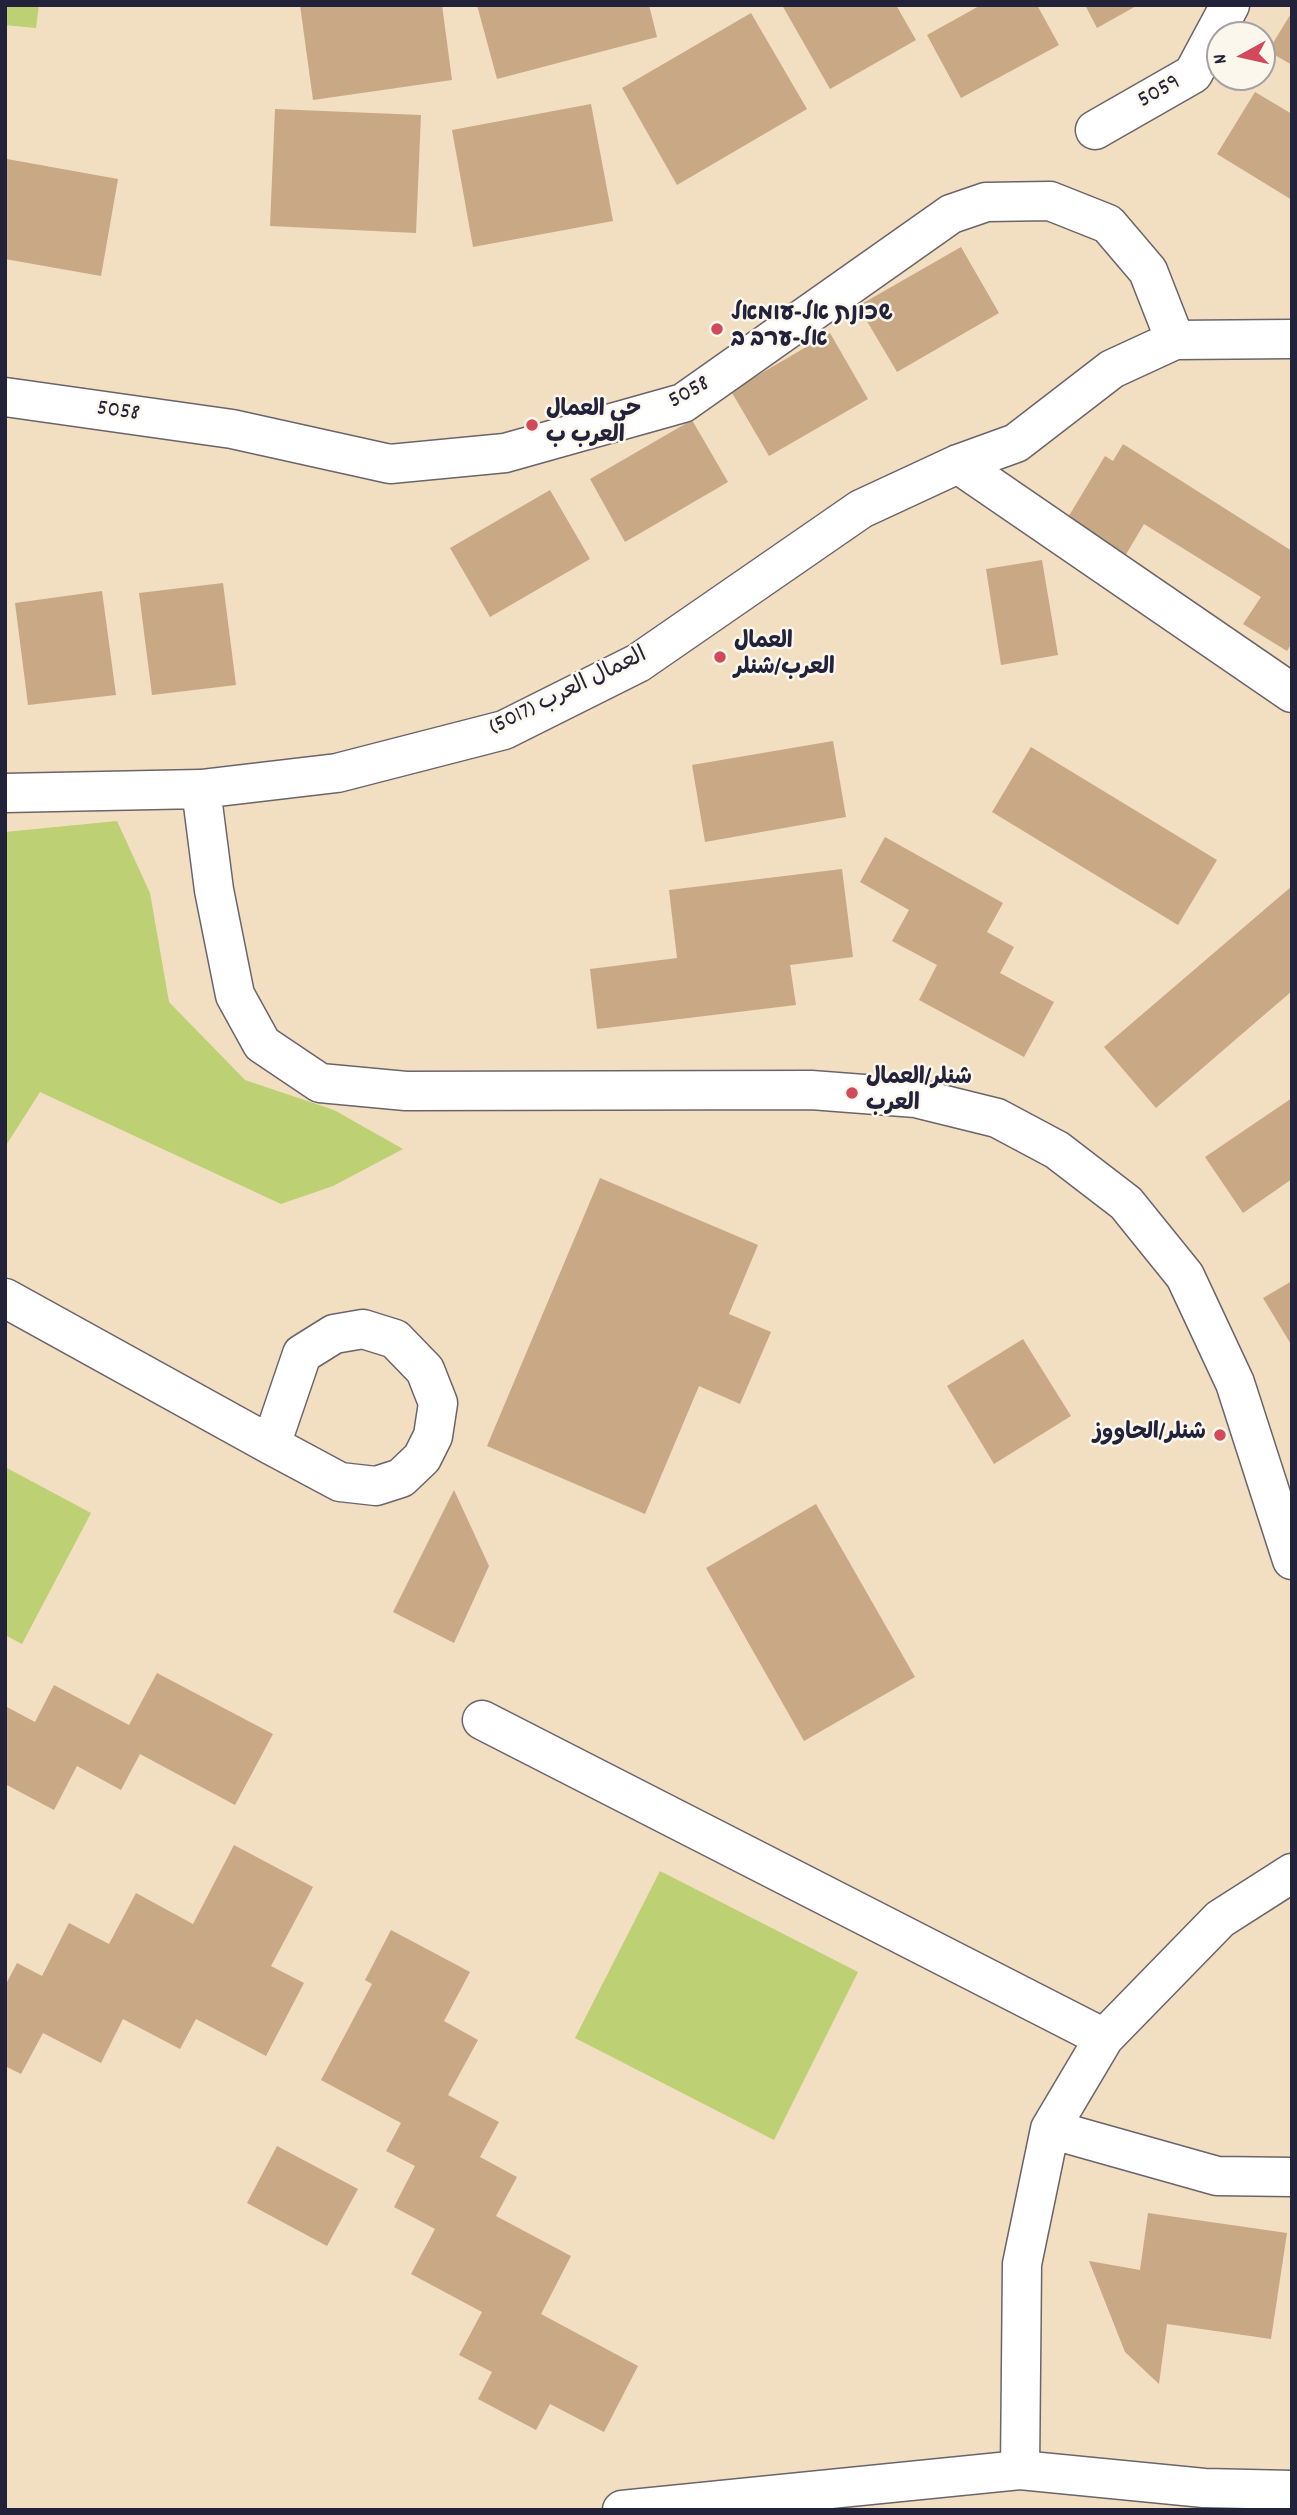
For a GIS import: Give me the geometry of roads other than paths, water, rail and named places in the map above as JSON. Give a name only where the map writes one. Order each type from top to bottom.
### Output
[{"type":"street","name":"5059","points":[[1095,130],[1193,74],[1230,5]]},
{"type":"street","name":"5058","points":[[5,397],[232,429],[390,464],[505,453],[682,403],[951,214],[986,202],[1050,201],[1108,224],[1148,271],[1175,340]]},
{"type":"street","points":[[1175,340],[1292,339]]},
{"type":"street","name":"العمال العرب (5017)","points":[[5,793],[201,789],[337,773],[504,730],[638,663],[861,509],[958,464],[1016,443],[1112,369],[1175,340]]},
{"type":"street","points":[[958,464],[1292,693]]},
{"type":"street","points":[[201,789],[214,890],[235,995],[262,1044],[320,1083],[407,1091],[811,1090],[916,1098],[997,1118],[1057,1150],[1126,1202],[1185,1276],[1235,1383],[1292,1560]]},
{"type":"street","points":[[5,1298],[271,1445],[340,1482],[376,1486],[401,1478],[422,1458],[433,1436],[438,1403],[425,1370],[395,1339],[363,1329],[334,1334],[302,1354],[271,1445]]},
{"type":"street","points":[[482,1720],[1104,2038]]},
{"type":"street","points":[[1020,2470],[1022,2264],[1050,2129],[1104,2038],[1220,1919],[1292,1872]]},
{"type":"street","points":[[1050,2129],[1217,2176],[1292,2177]]},
{"type":"street","points":[[622,2510],[1020,2470],[1204,2487],[1292,2490]]},
{"type":"place","name":"שכונת אל-עומאל אל-ערב ב","points":[[717,329]]},
{"type":"place","name":"حي العمال العرب ب","points":[[532,425]]},
{"type":"place","name":"العمال العرب/شنلر","points":[[720,657]]},
{"type":"place","name":"شنلر/العمال العرب","points":[[852,1093]]},
{"type":"place","name":"شنلر/الحاووز","points":[[1220,1435]]}]
